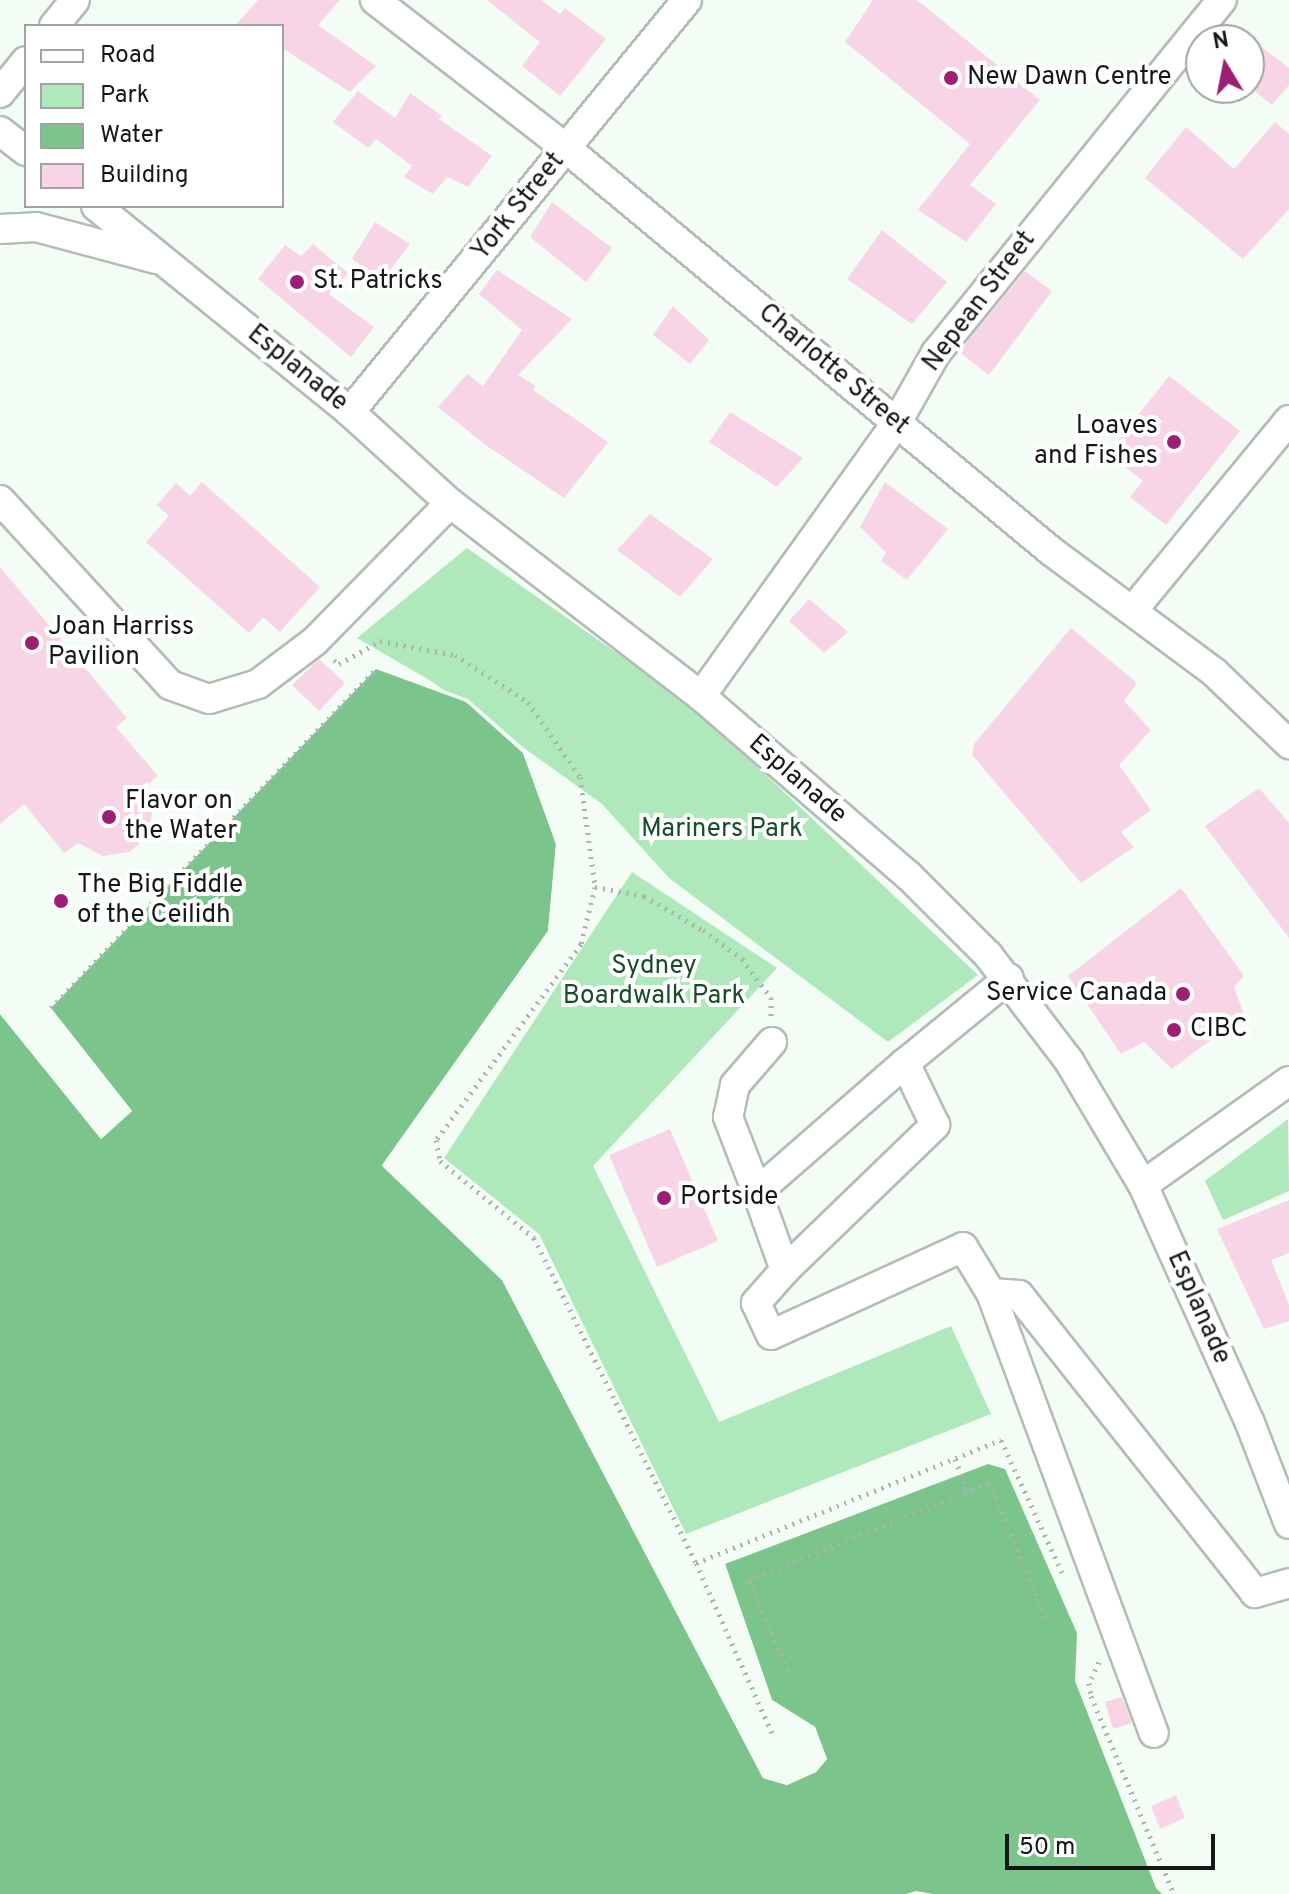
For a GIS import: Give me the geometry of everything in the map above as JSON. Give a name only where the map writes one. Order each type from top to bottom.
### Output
[{"type":"street","points":[[56,24],[75,0]]},
{"type":"street","name":"Charlotte Street","points":[[375,0],[567,149],[1051,551],[1215,673],[1289,744]]},
{"type":"street","name":"York Street","points":[[350,412],[687,0]]},
{"type":"street","name":"Nepean Street","points":[[701,696],[896,424],[936,353],[1222,0]]},
{"type":"street","points":[[0,93],[24,63]]},
{"type":"street","points":[[0,131],[24,149]]},
{"type":"street","name":"Esplanade","points":[[99,208],[350,412],[450,503],[701,696],[908,875],[1009,978],[1069,1061],[1143,1185],[1250,1423],[1289,1524]]},
{"type":"street","points":[[0,229],[36,227],[165,261]]},
{"type":"street","points":[[1133,610],[1289,420]]},
{"type":"street","points":[[0,500],[170,685],[209,699],[258,684],[315,641],[450,503]]},
{"type":"street","points":[[757,1192],[905,1063],[1009,978]]},
{"type":"street","points":[[772,1042],[735,1085],[728,1117],[785,1270]]},
{"type":"street","points":[[905,1063],[935,1125],[785,1270],[756,1303],[771,1335],[963,1247],[991,1293],[1154,1733]]},
{"type":"street","points":[[1143,1185],[1289,1081]]},
{"type":"street","points":[[991,1293],[1019,1295],[1255,1593],[1289,1583]]},
{"type":"path","points":[[315,641],[339,664],[380,641],[455,655],[528,702],[580,777],[595,887],[581,944],[436,1140],[440,1161],[534,1238],[696,1563],[774,1737]]},
{"type":"path","points":[[51,1008],[376,669]]},
{"type":"path","points":[[595,887],[644,896],[703,930],[742,959],[771,998],[772,1042]]},
{"type":"path","points":[[696,1563],[1001,1440],[1065,1579]]},
{"type":"path","points":[[955,1459],[968,1491]]},
{"type":"path","points":[[788,1671],[749,1580],[990,1482],[1046,1619]]},
{"type":"path","points":[[1101,1660],[1089,1683],[1091,1696],[1174,1894]]},
{"type":"green space","name":"Mariners Park","points":[[467,548],[694,707],[978,975],[888,1042],[669,878],[602,804],[431,681],[357,638]]},
{"type":"green space","name":"Sydney Boardwalk Park","points":[[632,872],[777,968],[593,1166],[719,1422],[951,1326],[991,1414],[686,1534],[539,1234],[444,1158]]},
{"type":"green space","points":[[1288,1119],[1289,1191],[1223,1220],[1205,1181]]},
{"type":"water","points":[[376,669],[466,702],[523,753],[556,844],[548,931],[382,1166],[502,1280],[763,1778],[787,1785],[816,1772],[827,1759],[815,1727],[772,1700],[725,1564],[988,1464],[1005,1469],[1077,1633],[1075,1681],[1156,1888],[1162,1894],[933,1894],[916,1891],[906,1894],[0,1894],[0,1014],[101,1139],[132,1111],[51,1008]]},
{"type":"pier","points":[[374,665],[468,699],[526,750],[560,844],[552,933],[387,1165],[505,1278],[765,1774],[787,1781],[814,1769],[822,1759],[812,1730],[768,1702],[721,1566],[725,1564],[772,1700],[815,1727],[827,1759],[816,1772],[787,1785],[763,1778],[502,1280],[382,1165],[548,931],[556,844],[523,753],[466,702]]},
{"type":"pier","points":[[48,1005],[132,1111],[101,1139],[0,1014],[0,1010],[102,1133],[127,1111],[48,1011]]},
{"type":"building","points":[[258,0],[340,0],[318,25],[376,66],[350,92],[284,49],[284,24],[237,24]]},
{"type":"building","points":[[487,0],[541,0],[560,14],[565,8],[606,39],[560,96],[522,66],[540,42]]},
{"type":"building","name":"New Dawn Centre","points":[[873,0],[917,0],[1040,100],[970,185],[996,204],[966,242],[918,210],[970,144],[845,42]]},
{"type":"building","points":[[1265,49],[1289,68],[1289,85],[1272,105],[1265,100]]},
{"type":"building","points":[[358,91],[395,118],[410,93],[442,116],[439,119],[492,156],[468,187],[447,177],[433,194],[404,177],[412,166],[376,139],[368,148],[333,122]]},
{"type":"building","points":[[1275,122],[1289,134],[1289,209],[1243,259],[1145,178],[1186,127],[1234,169]]},
{"type":"building","points":[[552,202],[612,248],[586,282],[530,237]]},
{"type":"building","points":[[375,222],[410,244],[382,281],[352,259]]},
{"type":"building","points":[[882,230],[947,282],[912,324],[847,279]]},
{"type":"building","points":[[313,244],[348,273],[329,294],[374,327],[351,357],[258,279],[285,245],[301,256]]},
{"type":"building","points":[[497,270],[572,319],[518,375],[536,386],[533,390],[608,442],[564,498],[487,446],[438,407],[467,374],[483,386],[522,330],[479,294]]},
{"type":"building","points":[[1025,271],[1052,291],[989,375],[959,352]]},
{"type":"building","points":[[673,306],[709,340],[690,364],[653,335]]},
{"type":"building","name":"Loaves and Fishes","points":[[1169,376],[1240,431],[1166,525],[1130,497],[1143,481],[1108,453]]},
{"type":"building","points":[[730,412],[803,458],[777,487],[709,442]]},
{"type":"building","points":[[202,482],[320,587],[280,632],[263,617],[249,633],[146,542],[169,516],[157,505],[176,483],[190,496]]},
{"type":"building","points":[[885,482],[948,529],[907,580],[881,561],[886,553],[860,527]]},
{"type":"building","points":[[650,514],[713,559],[680,597],[617,550]]},
{"type":"building","name":"Joan Harriss Pavilion","points":[[0,567],[127,718],[116,727],[158,776],[146,786],[152,813],[150,826],[138,845],[129,852],[103,856],[78,843],[64,853],[24,804],[0,824]]},
{"type":"building","points":[[809,599],[848,632],[824,653],[789,621]]},
{"type":"building","points":[[1071,628],[1137,683],[1124,701],[1151,730],[1119,765],[1151,810],[1121,832],[1134,847],[1081,883],[972,755],[974,744]]},
{"type":"building","points":[[319,659],[345,683],[319,711],[292,685]]},
{"type":"building","points":[[1259,788],[1289,823],[1289,938],[1205,826]]},
{"type":"building","points":[[1181,888],[1244,976],[1234,987],[1244,1015],[1172,1069],[1144,1042],[1121,1054],[1068,976]]},
{"type":"building","name":"Portside","points":[[670,1129],[718,1241],[657,1267],[609,1155]]},
{"type":"building","points":[[1289,1200],[1289,1253],[1271,1260],[1289,1305],[1289,1321],[1264,1329],[1217,1229]]},
{"type":"building","points":[[1122,1697],[1132,1723],[1113,1729],[1105,1702]]},
{"type":"building","points":[[1176,1795],[1185,1818],[1160,1829],[1151,1806]]},
{"type":"place","name":"New Dawn Centre","points":[[951,78]]},
{"type":"place","name":"St. Patricks","points":[[297,282]]},
{"type":"place","name":"Loaves and Fishes","points":[[1174,442]]},
{"type":"place","name":"Joan Harriss Pavilion","points":[[32,643]]},
{"type":"place","name":"Flavor on the Water","points":[[109,817]]},
{"type":"place","name":"The Big Fiddle of the Ceilidh","points":[[61,901]]},
{"type":"place","name":"Service Canada","points":[[1183,994]]},
{"type":"place","name":"CIBC","points":[[1174,1030]]},
{"type":"place","name":"Portside","points":[[664,1198]]}]
